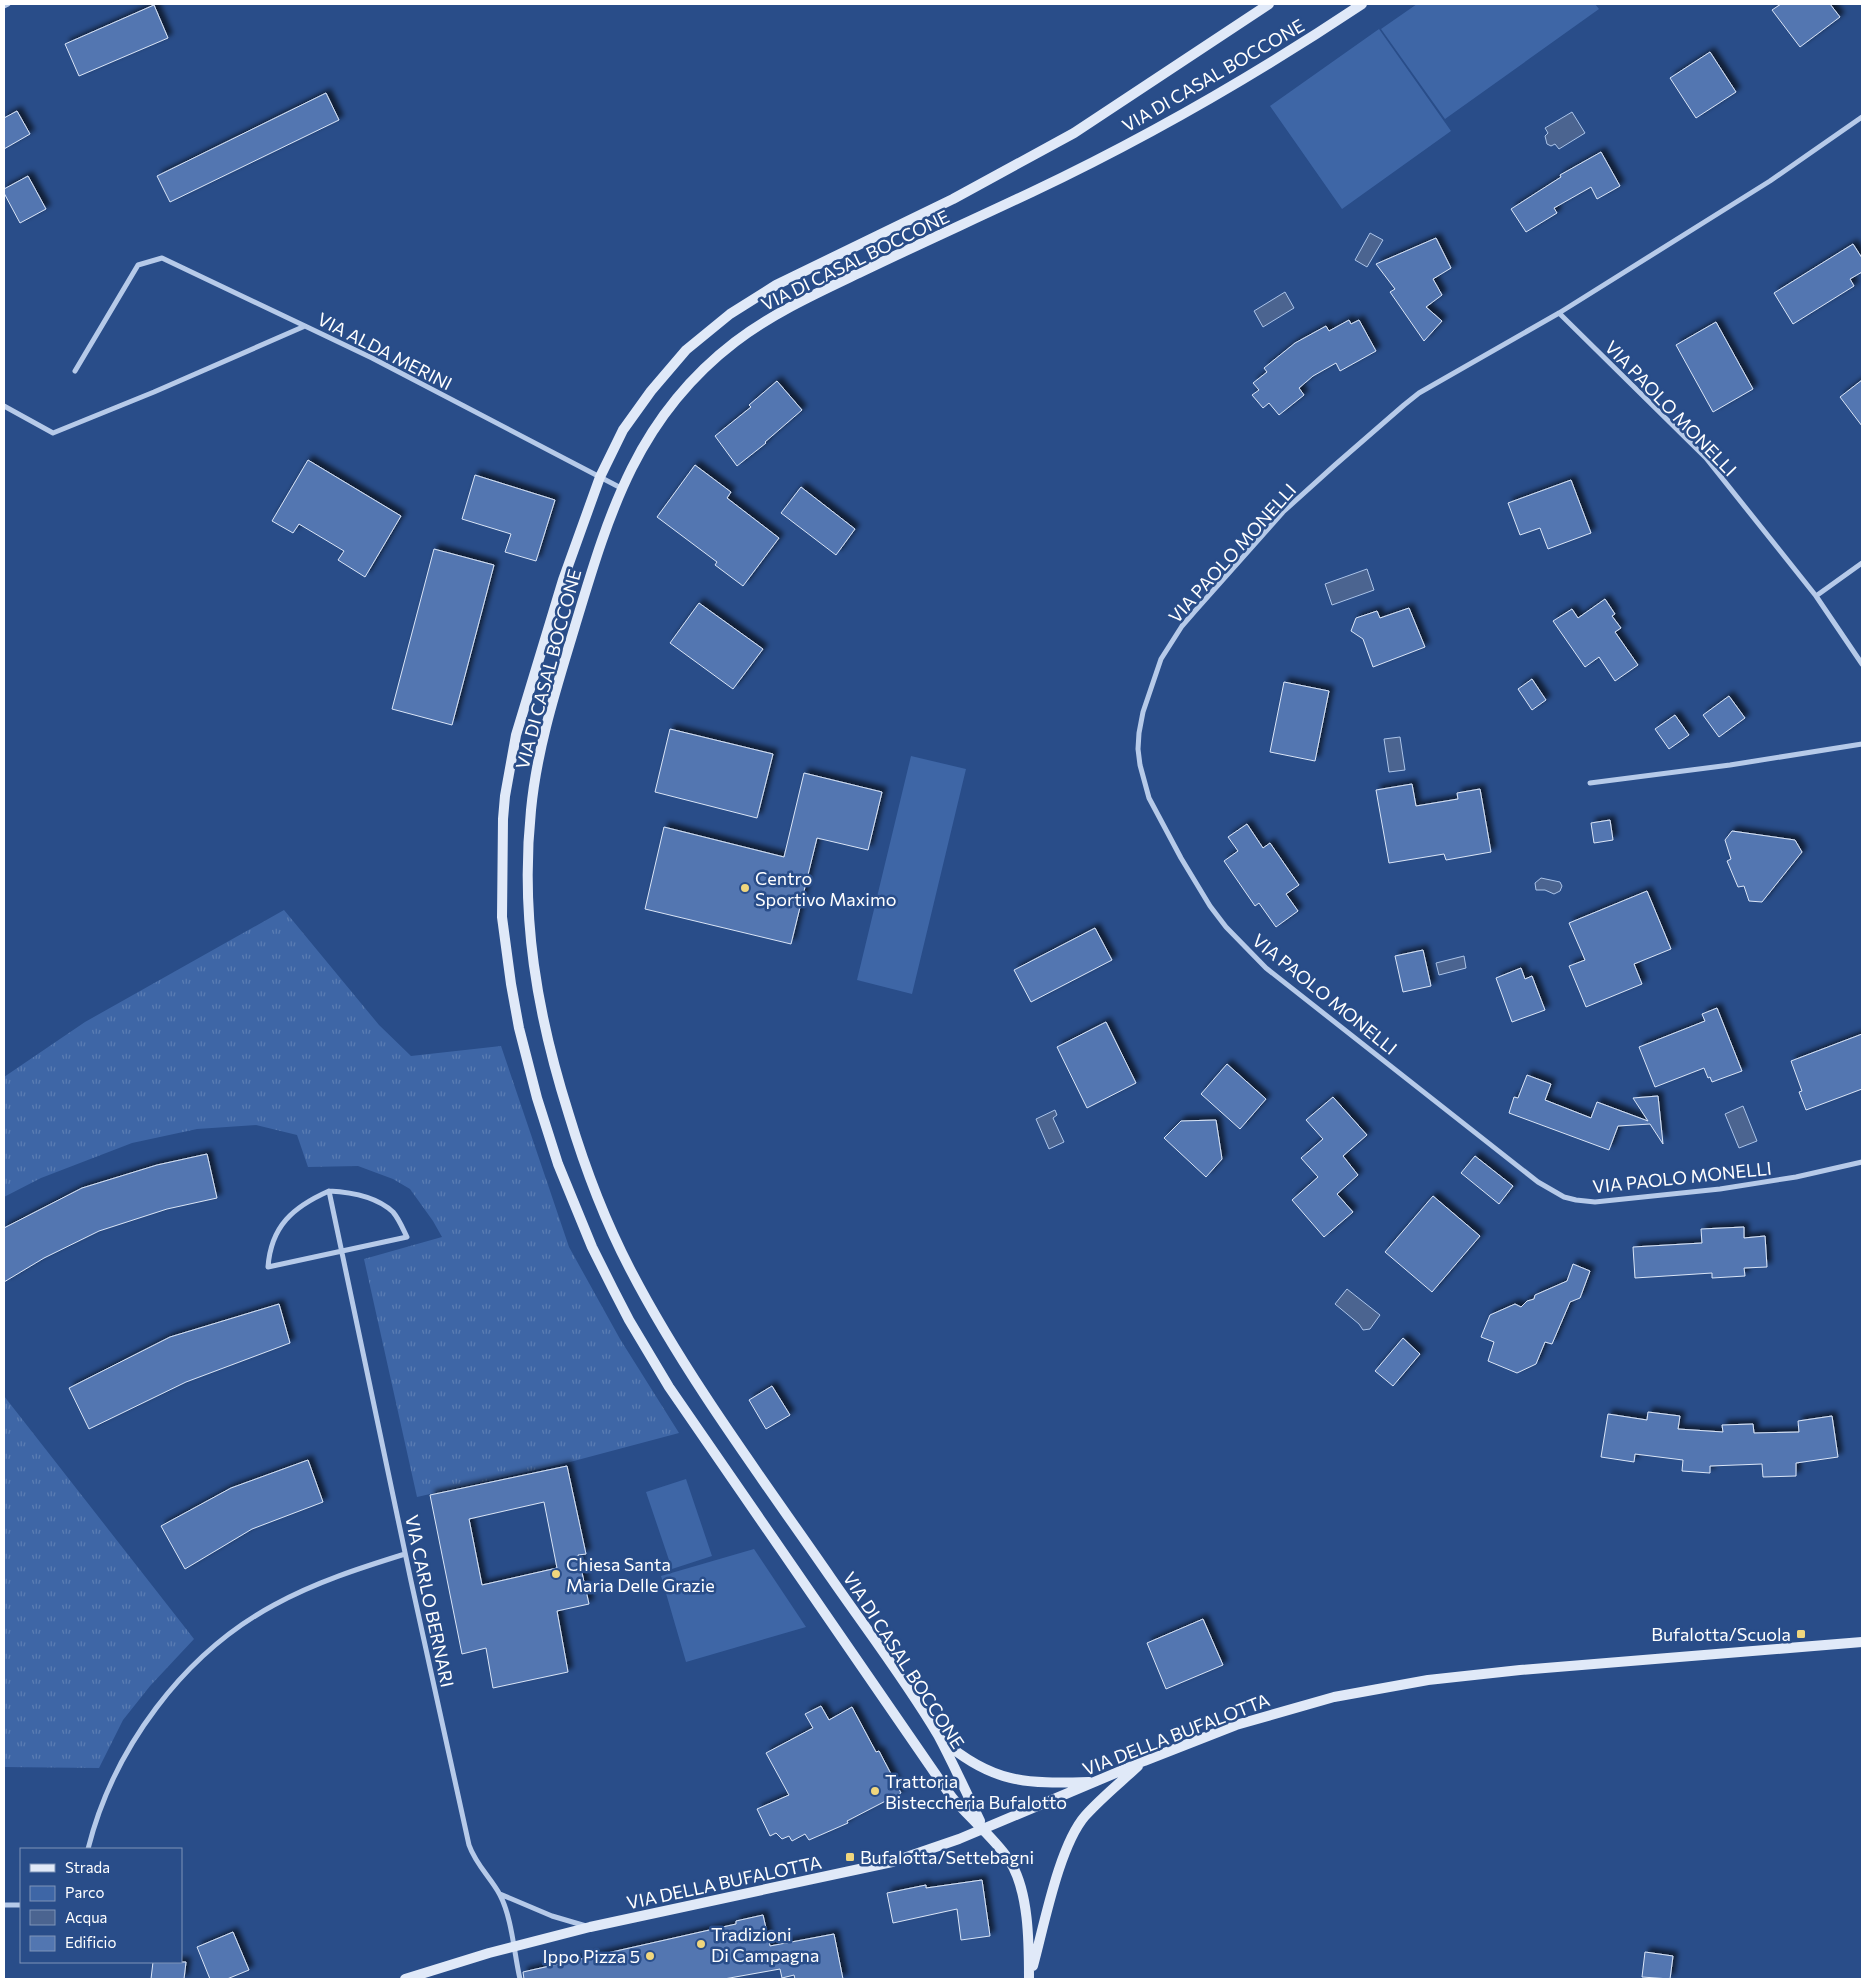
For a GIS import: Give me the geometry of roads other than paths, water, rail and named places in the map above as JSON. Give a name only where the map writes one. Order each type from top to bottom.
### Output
[{"type":"street","points":[[4,6],[8,4]]},
{"type":"street","name":"VIA DI CASAL BOCCONE","points":[[983,1828],[957,1803],[939,1779],[652,1360],[629,1320],[592,1247],[558,1164],[537,1098],[519,1028],[502,917],[501,860],[505,796],[516,734],[539,655],[563,580],[600,477],[623,430],[651,391],[686,350],[730,314],[776,285],[954,199],[1074,133],[1269,4]]},
{"type":"street","name":"VIA DI CASAL BOCCONE","points":[[983,1828],[939,1737],[690,1370],[644,1294],[611,1231],[594,1191],[567,1110],[547,1040],[539,1003],[528,920],[527,863],[537,763],[554,695],[596,557],[621,488],[650,432],[671,405],[710,362],[750,331],[808,297],[1070,174],[1176,117],[1312,37],[1362,4]]},
{"type":"street","name":"VIA PAOLO MONELLI","points":[[1862,117],[1770,181],[1559,313],[1434,384],[1404,405],[1283,512],[1182,626],[1161,659],[1143,712],[1138,749],[1140,765],[1149,798],[1181,858],[1210,906],[1244,947],[1266,968],[1508,1159],[1554,1192],[1576,1200],[1595,1202],[1638,1198],[1758,1183],[1862,1162]]},
{"type":"street","points":[[75,371],[138,265],[162,258],[305,326]]},
{"type":"street","name":"VIA PAOLO MONELLI","points":[[1559,313],[1706,458],[1816,596],[1862,664]]},
{"type":"street","name":"VIA ALDA MERINI","points":[[4,406],[53,433],[154,392],[305,326],[372,358],[621,488]]},
{"type":"street","points":[[1816,596],[1862,563]]},
{"type":"street","points":[[1590,783],[1730,765],[1862,744]]},
{"type":"street","points":[[329,1191],[348,1192],[388,1209],[398,1220],[406,1237],[268,1267],[269,1252],[278,1229],[301,1206],[329,1191]]},
{"type":"street","name":"VIA CARLO BERNARI","points":[[329,1191],[405,1554],[469,1846],[479,1865],[500,1894],[508,1912],[520,1979]]},
{"type":"street","points":[[88,1848],[96,1820],[123,1762],[154,1712],[188,1671],[248,1620],[273,1605],[351,1570],[405,1554]]},
{"type":"street","name":"VIA DELLA BUFALOTTA","points":[[405,1979],[513,1947],[590,1927],[892,1862],[934,1848],[1144,1761],[1256,1719],[1334,1697],[1437,1679],[1576,1664],[1862,1642]]},
{"type":"street","points":[[939,1737],[978,1767],[1010,1778],[1040,1783],[1094,1782]]},
{"type":"street","points":[[1029,1979],[1059,1870],[1073,1834],[1085,1816],[1144,1761]]},
{"type":"street","points":[[983,1828],[1010,1861],[1019,1882],[1026,1920],[1029,1979]]},
{"type":"street","points":[[500,1894],[552,1916],[590,1927]]},
{"type":"street","points":[[4,1905],[20,1905]]},
{"type":"water","points":[[1572,112],[1585,133],[1559,149],[1555,144],[1551,146],[1547,144],[1545,136],[1548,133],[1545,128]]},
{"type":"water","points":[[1370,233],[1383,240],[1367,267],[1355,260]]},
{"type":"water","points":[[1285,292],[1294,308],[1263,327],[1254,311]]},
{"type":"water","points":[[1367,569],[1374,590],[1332,605],[1325,584]]},
{"type":"water","points":[[1400,737],[1405,770],[1389,772],[1384,739]]},
{"type":"water","points":[[1541,878],[1560,882],[1562,886],[1560,891],[1554,894],[1545,890],[1536,890],[1535,883]]},
{"type":"water","points":[[1464,956],[1466,968],[1439,975],[1436,963]]},
{"type":"water","points":[[1743,1106],[1757,1141],[1739,1148],[1725,1114]]},
{"type":"water","points":[[1055,1110],[1057,1115],[1053,1118],[1064,1142],[1049,1149],[1036,1119]]},
{"type":"water","points":[[1347,1289],[1380,1315],[1370,1329],[1363,1330],[1359,1324],[1335,1304]]},
{"type":"place","name":"Centro Sportivo Maximo","points":[[745,888]]},
{"type":"place","name":"Chiesa Santa Maria Delle Grazie","points":[[556,1574]]},
{"type":"place","name":"Bufalotta/Scuola","points":[[1801,1634]]},
{"type":"place","name":"Trattoria Bisteccheria Bufalotto","points":[[875,1791]]},
{"type":"place","name":"Bufalotta/Settebagni","points":[[850,1857]]},
{"type":"place","name":"Tradizioni Di Campagna","points":[[701,1944]]},
{"type":"place","name":"Ippo Pizza 5","points":[[650,1956]]}]
